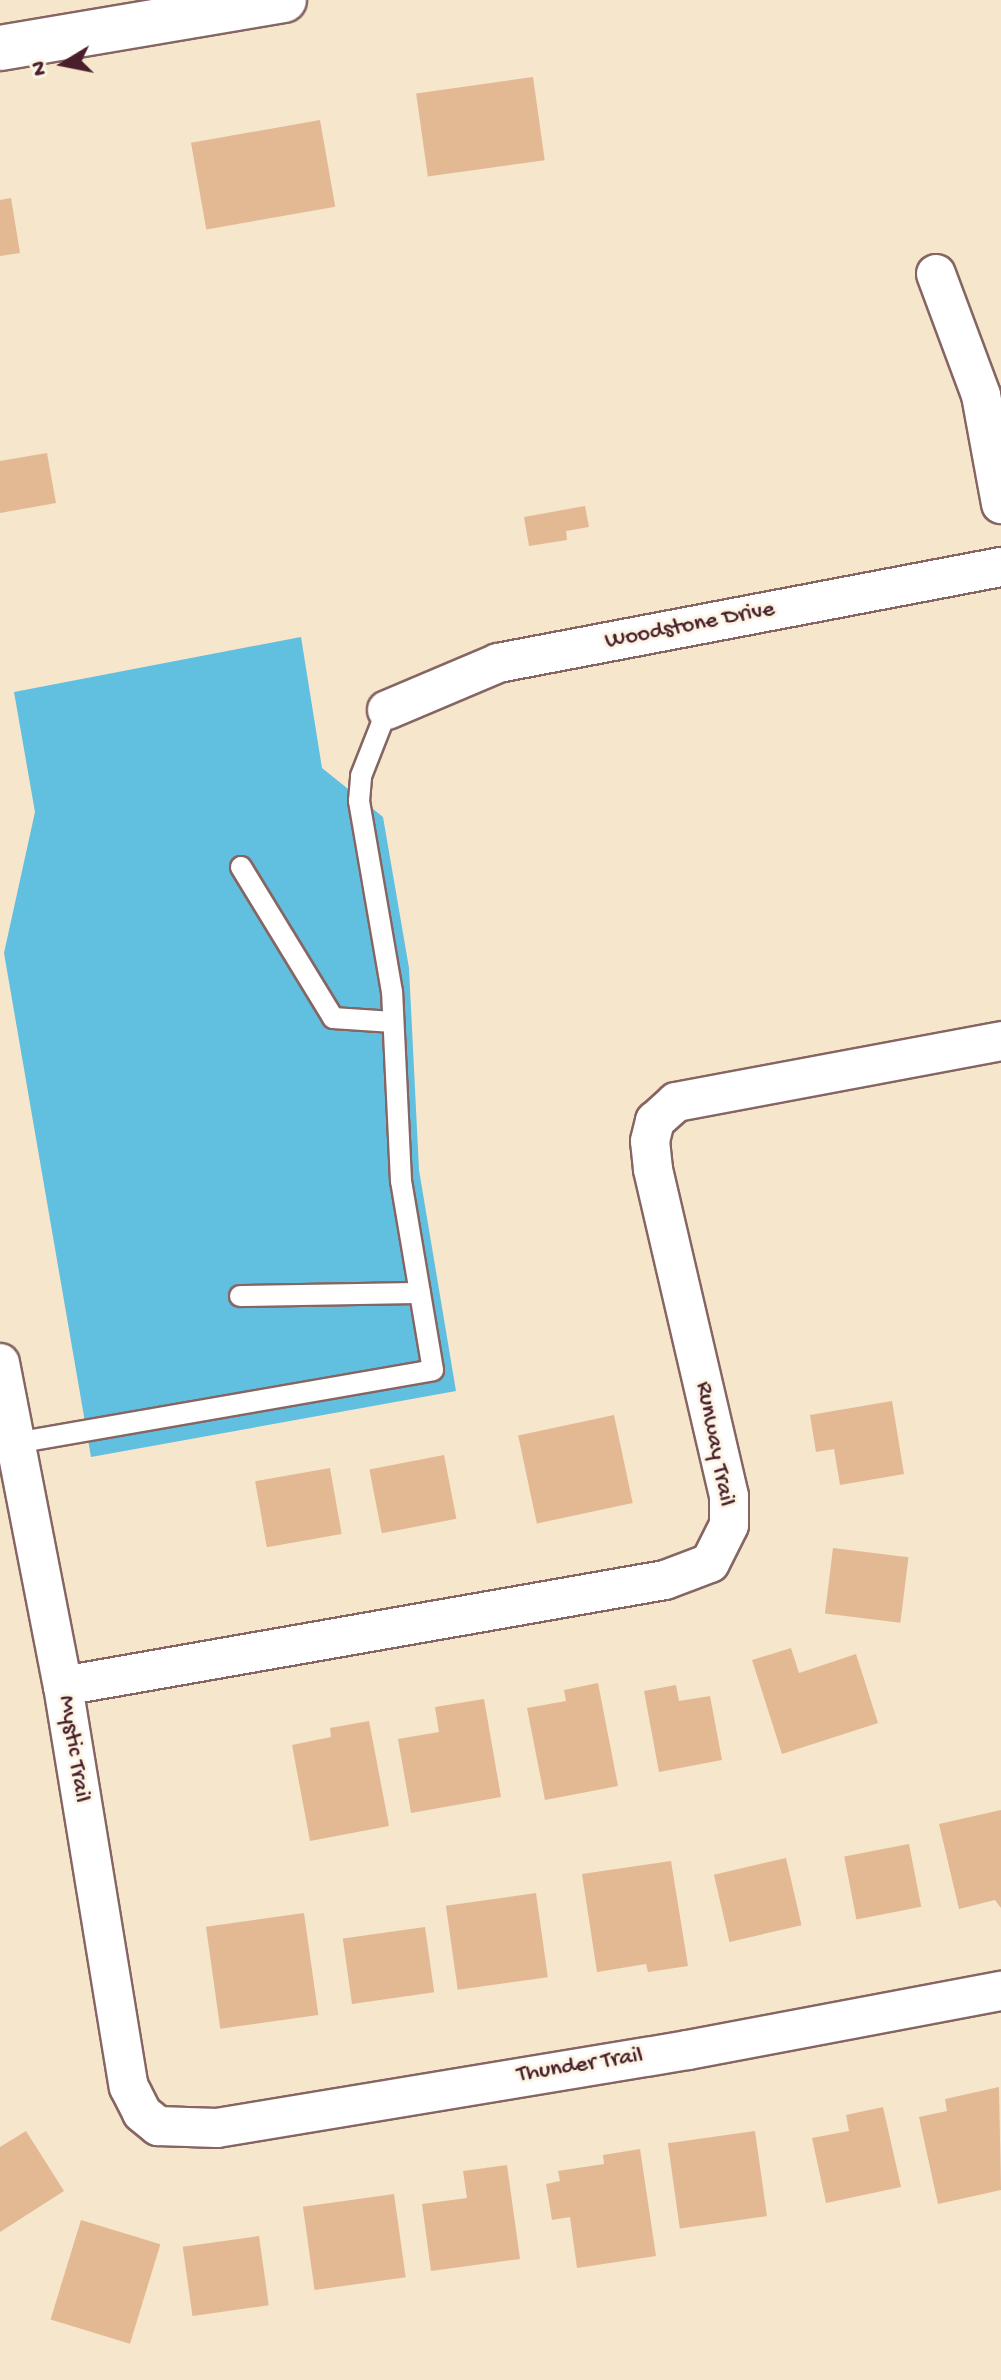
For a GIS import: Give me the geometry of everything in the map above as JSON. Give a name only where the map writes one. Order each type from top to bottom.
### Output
[{"type":"street","points":[[0,48],[284,0]]},
{"type":"street","points":[[936,274],[981,395],[1001,504]]},
{"type":"street","name":"Woodstone Drive","points":[[387,710],[498,663],[1001,567]]},
{"type":"street","name":"Runway Trail","points":[[63,1686],[665,1580],[710,1563],[729,1525],[729,1496],[653,1169],[650,1141],[655,1121],[676,1102],[1001,1041]]},
{"type":"street","name":"Mystic Trail","points":[[0,1363],[9,1432],[63,1686],[129,2087],[142,2113],[158,2126]]},
{"type":"street","name":"Thunder Trail","points":[[158,2126],[217,2128],[719,2045],[1001,1991]]},
{"type":"lane","points":[[9,1432],[433,1370],[401,1181],[393,1022],[384,939],[359,801],[361,776],[387,710]]},
{"type":"lane","points":[[241,867],[333,1018],[393,1022]]},
{"type":"lane","points":[[240,1296],[420,1293]]},
{"type":"water","points":[[301,637],[322,768],[383,817],[409,968],[419,1170],[456,1391],[91,1457],[4,953],[35,812],[14,692]]},
{"type":"building","points":[[533,77],[545,160],[428,177],[416,93]]},
{"type":"building","points":[[320,120],[335,207],[206,229],[191,143]]},
{"type":"building","points":[[11,198],[20,253],[0,256],[0,200]]},
{"type":"building","points":[[47,453],[56,503],[0,513],[0,461]]},
{"type":"building","points":[[585,506],[589,527],[566,531],[567,540],[529,546],[524,517]]},
{"type":"building","points":[[892,1401],[904,1474],[840,1485],[834,1449],[816,1452],[810,1415]]},
{"type":"building","points":[[614,1415],[633,1503],[537,1523],[518,1435]]},
{"type":"building","points":[[444,1455],[456,1519],[382,1533],[369,1470]]},
{"type":"building","points":[[330,1468],[342,1534],[267,1547],[255,1481]]},
{"type":"building","points":[[833,1548],[908,1557],[900,1623],[825,1614]]},
{"type":"building","points":[[791,1648],[799,1673],[856,1654],[878,1723],[782,1754],[752,1660]]},
{"type":"building","points":[[598,1683],[618,1786],[545,1800],[527,1708],[566,1701],[564,1690]]},
{"type":"building","points":[[676,1685],[679,1701],[710,1696],[722,1760],[659,1772],[644,1691]]},
{"type":"building","points":[[484,1699],[501,1797],[411,1813],[398,1739],[439,1732],[435,1707]]},
{"type":"building","points":[[369,1721],[389,1826],[310,1841],[292,1745],[331,1737],[330,1728]]},
{"type":"building","points":[[1001,1810],[1001,1908],[995,1900],[959,1909],[939,1824]]},
{"type":"building","points":[[909,1844],[921,1907],[856,1919],[844,1857]]},
{"type":"building","points":[[786,1858],[802,1925],[729,1942],[714,1875]]},
{"type":"building","points":[[671,1861],[688,1966],[648,1972],[646,1964],[597,1972],[582,1874]]},
{"type":"building","points":[[536,1893],[548,1977],[458,1990],[446,1906]]},
{"type":"building","points":[[304,1913],[318,2015],[220,2029],[206,1927]]},
{"type":"building","points":[[425,1927],[434,1992],[352,2004],[343,1939]]},
{"type":"building","points":[[999,2087],[1001,2190],[938,2204],[919,2117],[947,2111],[945,2099]]},
{"type":"building","points":[[883,2107],[901,2187],[826,2203],[812,2138],[849,2131],[846,2115]]},
{"type":"building","points":[[26,2131],[64,2191],[0,2232],[0,2147]]},
{"type":"building","points":[[755,2131],[767,2216],[680,2228],[668,2143]]},
{"type":"building","points":[[640,2149],[656,2256],[577,2268],[570,2217],[552,2220],[546,2184],[560,2181],[558,2171],[604,2164],[603,2155]]},
{"type":"building","points":[[507,2165],[520,2259],[431,2271],[422,2204],[467,2198],[463,2171]]},
{"type":"building","points":[[394,2194],[406,2277],[315,2290],[303,2207]]},
{"type":"building","points":[[81,2220],[160,2244],[130,2344],[51,2319]]},
{"type":"building","points":[[259,2236],[269,2305],[192,2316],[183,2247]]}]
